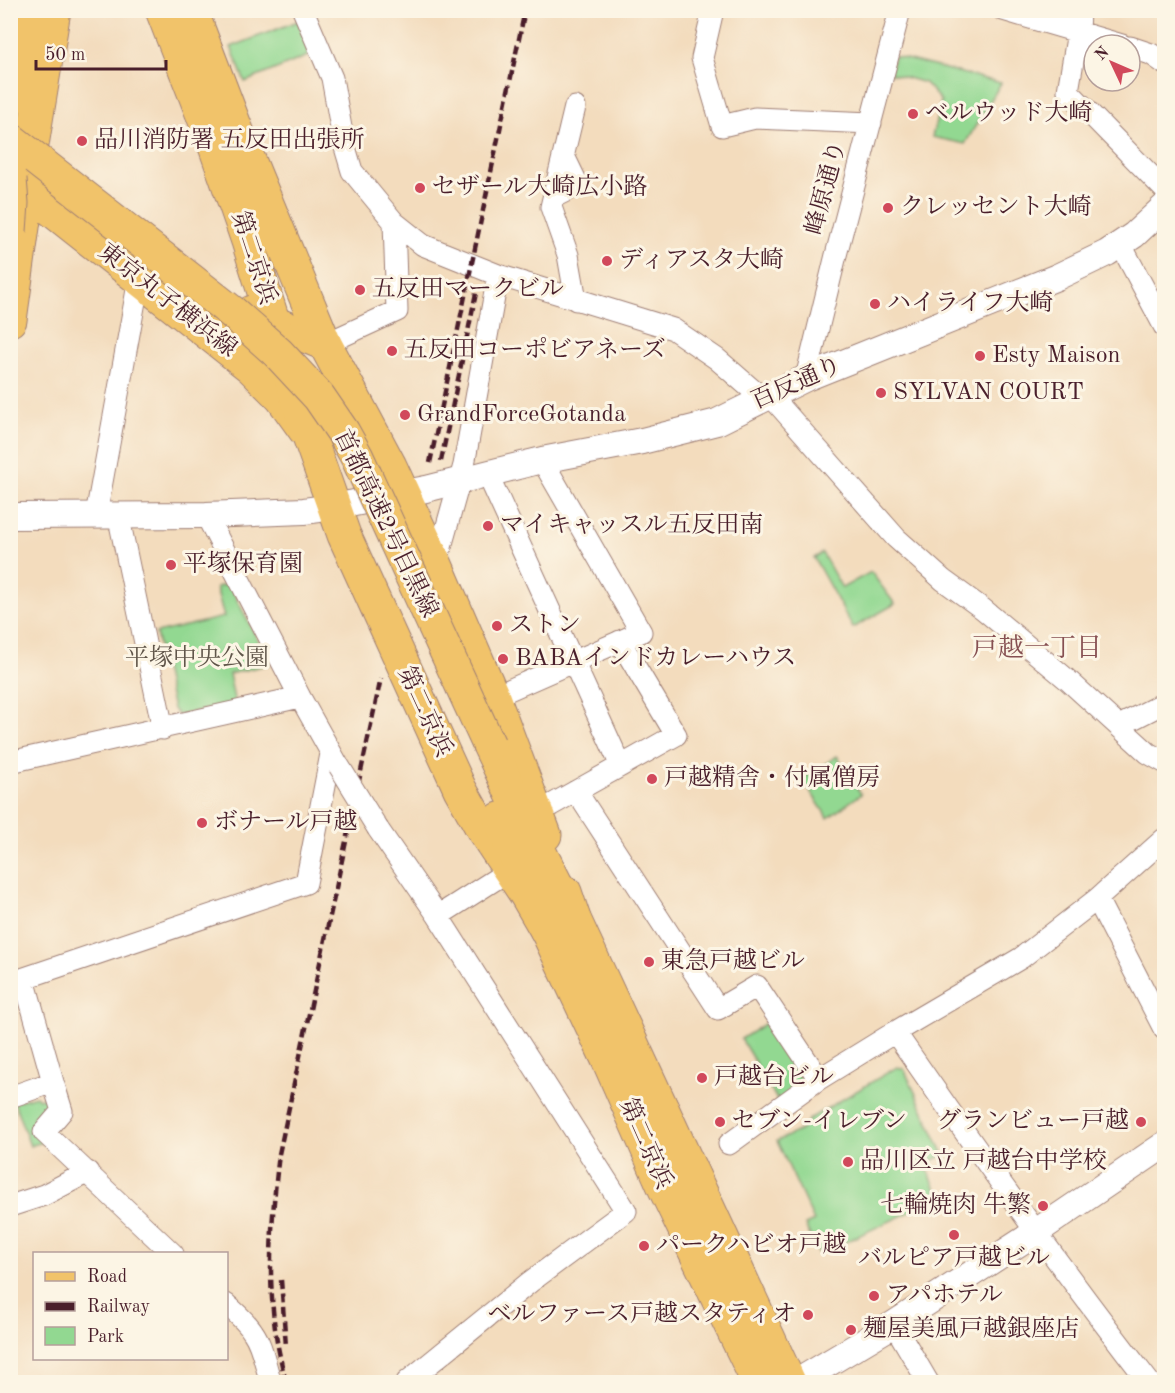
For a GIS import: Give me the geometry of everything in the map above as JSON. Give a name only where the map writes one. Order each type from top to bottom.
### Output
[{"type":"main road","points":[[10,98],[15,53],[28,10]]},
{"type":"main road","points":[[10,231],[16,161],[54,10]]},
{"type":"main road","name":"第二京浜","points":[[162,10],[216,149],[248,241],[309,436],[344,534],[460,789],[483,830],[510,870],[560,925],[789,1383]]},
{"type":"main road","name":"第二京浜","points":[[191,10],[237,131],[325,344],[403,493],[493,697],[537,813],[560,925],[610,1064],[665,1189],[758,1383]]},
{"type":"main road","points":[[10,320],[16,161]]},
{"type":"main road","name":"東京丸子横浜線","points":[[16,161],[139,279],[251,367],[282,398],[309,436]]},
{"type":"main road","name":"東京丸子横浜線","points":[[16,161],[151,235],[203,278],[247,309],[325,344]]},
{"type":"main road","name":"首都高速2号目黒線","points":[[16,161],[232,312],[278,352],[319,397],[343,432],[357,458],[481,749],[531,835],[560,925]]},
{"type":"street","points":[[303,10],[332,78],[344,144],[352,171],[394,222],[423,245],[498,275],[673,329],[717,359],[766,397],[896,538],[943,580],[983,609],[1148,753],[1164,762]]},
{"type":"street","points":[[713,10],[702,58],[722,126],[755,118],[871,123]]},
{"type":"street","name":"峰原通り","points":[[806,378],[900,10]]},
{"type":"street","points":[[1003,10],[1082,33]]},
{"type":"street","points":[[1079,10],[1078,32],[1068,91],[1164,189]]},
{"type":"street","points":[[1142,51],[1151,54],[1164,63]]},
{"type":"street","points":[[575,107],[551,207],[568,255],[576,300]]},
{"type":"street","name":"百反通り","points":[[10,516],[206,515],[304,511],[426,489],[542,460],[642,441],[717,422],[806,378],[1057,277],[1107,253],[1134,235],[1164,207]]},
{"type":"street","points":[[325,344],[397,311],[394,222]]},
{"type":"street","points":[[1120,245],[1164,326]]},
{"type":"street","points":[[436,565],[464,465],[498,275]]},
{"type":"street","points":[[139,279],[107,515],[163,729]]},
{"type":"street","points":[[493,697],[641,632],[542,460]]},
{"type":"street","points":[[487,473],[621,766]]},
{"type":"street","points":[[206,515],[335,760],[378,829],[438,916],[626,1211],[530,1282],[407,1383]]},
{"type":"street","points":[[537,813],[676,735],[620,641]]},
{"type":"street","points":[[10,762],[300,697]]},
{"type":"street","points":[[1119,726],[1164,703]]},
{"type":"street","points":[[171,1252],[44,1132],[62,1111],[17,981],[306,883],[335,760]]},
{"type":"street","points":[[576,791],[718,1009],[757,986],[819,1079]]},
{"type":"street","points":[[729,1144],[819,1079],[1021,958],[1097,899],[1164,839]]},
{"type":"street","points":[[438,916],[510,870]]},
{"type":"street","points":[[1097,899],[1164,1029]]},
{"type":"street","points":[[895,1032],[1076,1288],[1149,1383]]},
{"type":"street","points":[[10,1097],[53,1082]]},
{"type":"street","points":[[797,1383],[894,1324],[1036,1232],[1164,1145]]},
{"type":"street","points":[[10,1206],[44,1195],[88,1172]]},
{"type":"street","points":[[228,1306],[255,1334],[271,1383]]},
{"type":"street","points":[[894,1324],[928,1383]]},
{"type":"green space","points":[[298,21],[310,55],[245,82],[231,47]]},
{"type":"green space","points":[[894,56],[1001,83],[965,144],[932,137],[941,101],[925,83],[890,73]]},
{"type":"green space","points":[[822,553],[842,588],[871,572],[895,604],[853,628],[814,558]]},
{"type":"green space","name":"平塚中央公園","points":[[229,584],[270,664],[229,674],[235,704],[178,715],[173,709],[156,633],[224,617],[216,587]]},
{"type":"green space","points":[[837,756],[861,794],[828,818],[802,779]]},
{"type":"green space","points":[[774,1018],[815,1078],[779,1103],[741,1039]]},
{"type":"green space","points":[[897,1067],[904,1069],[944,1155],[925,1164],[940,1198],[819,1254],[805,1225],[814,1221],[777,1141],[803,1129],[809,1119]]},
{"type":"green space","points":[[36,1096],[39,1099],[48,1096],[55,1101],[45,1141],[30,1146],[14,1102]]},
{"type":"railway","points":[[430,463],[525,10]]},
{"type":"railway","points":[[441,461],[476,293]]},
{"type":"railway","points":[[286,1382],[276,1338],[271,1271],[279,1154],[381,678]]},
{"type":"railway","points":[[281,1280],[286,1346]]},
{"type":"place","name":"ベルウッド大崎","points":[[913,114]]},
{"type":"place","name":"品川消防署 五反田出張所","points":[[82,141]]},
{"type":"place","name":"セザール大崎広小路","points":[[420,188]]},
{"type":"place","name":"クレッセント大崎","points":[[888,208]]},
{"type":"place","name":"ディアスタ大崎","points":[[607,261]]},
{"type":"place","name":"五反田マークビル","points":[[360,290]]},
{"type":"place","name":"ハイライフ大崎","points":[[875,304]]},
{"type":"place","name":"五反田コーポビアネーズ","points":[[392,351]]},
{"type":"place","name":"Esty Maison","points":[[980,356]]},
{"type":"place","name":"SYLVAN COURT","points":[[881,393]]},
{"type":"place","name":"GrandForceGotanda","points":[[405,415]]},
{"type":"place","name":"マイキャッスル五反田南","points":[[488,526]]},
{"type":"place","name":"平塚保育園","points":[[171,565]]},
{"type":"place","name":"ストン","points":[[497,626]]},
{"type":"place","name":"BABAインドカレーハウス","points":[[503,659]]},
{"type":"place","name":"戸越精舎・付属僧房","points":[[652,779]]},
{"type":"place","name":"ボナール戸越","points":[[202,823]]},
{"type":"place","name":"東急戸越ビル","points":[[649,962]]},
{"type":"place","name":"戸越台ビル","points":[[702,1078]]},
{"type":"place","name":"セブン-イレブン","points":[[720,1122]]},
{"type":"place","name":"グランビュー戸越","points":[[1141,1122]]},
{"type":"place","name":"品川区立 戸越台中学校","points":[[848,1162]]},
{"type":"place","name":"七輪焼肉 牛繁","points":[[1043,1206]]},
{"type":"place","name":"バルピア戸越ビル","points":[[954,1235]]},
{"type":"place","name":"パークハビオ戸越","points":[[644,1246]]},
{"type":"place","name":"アパホテル","points":[[874,1296]]},
{"type":"place","name":"ベルファース戸越スタティオ","points":[[808,1315]]},
{"type":"place","name":"麺屋美風戸越銀座店","points":[[851,1330]]},
{"type":"district","name":"戸越一丁目","points":[[1037,649]]}]
